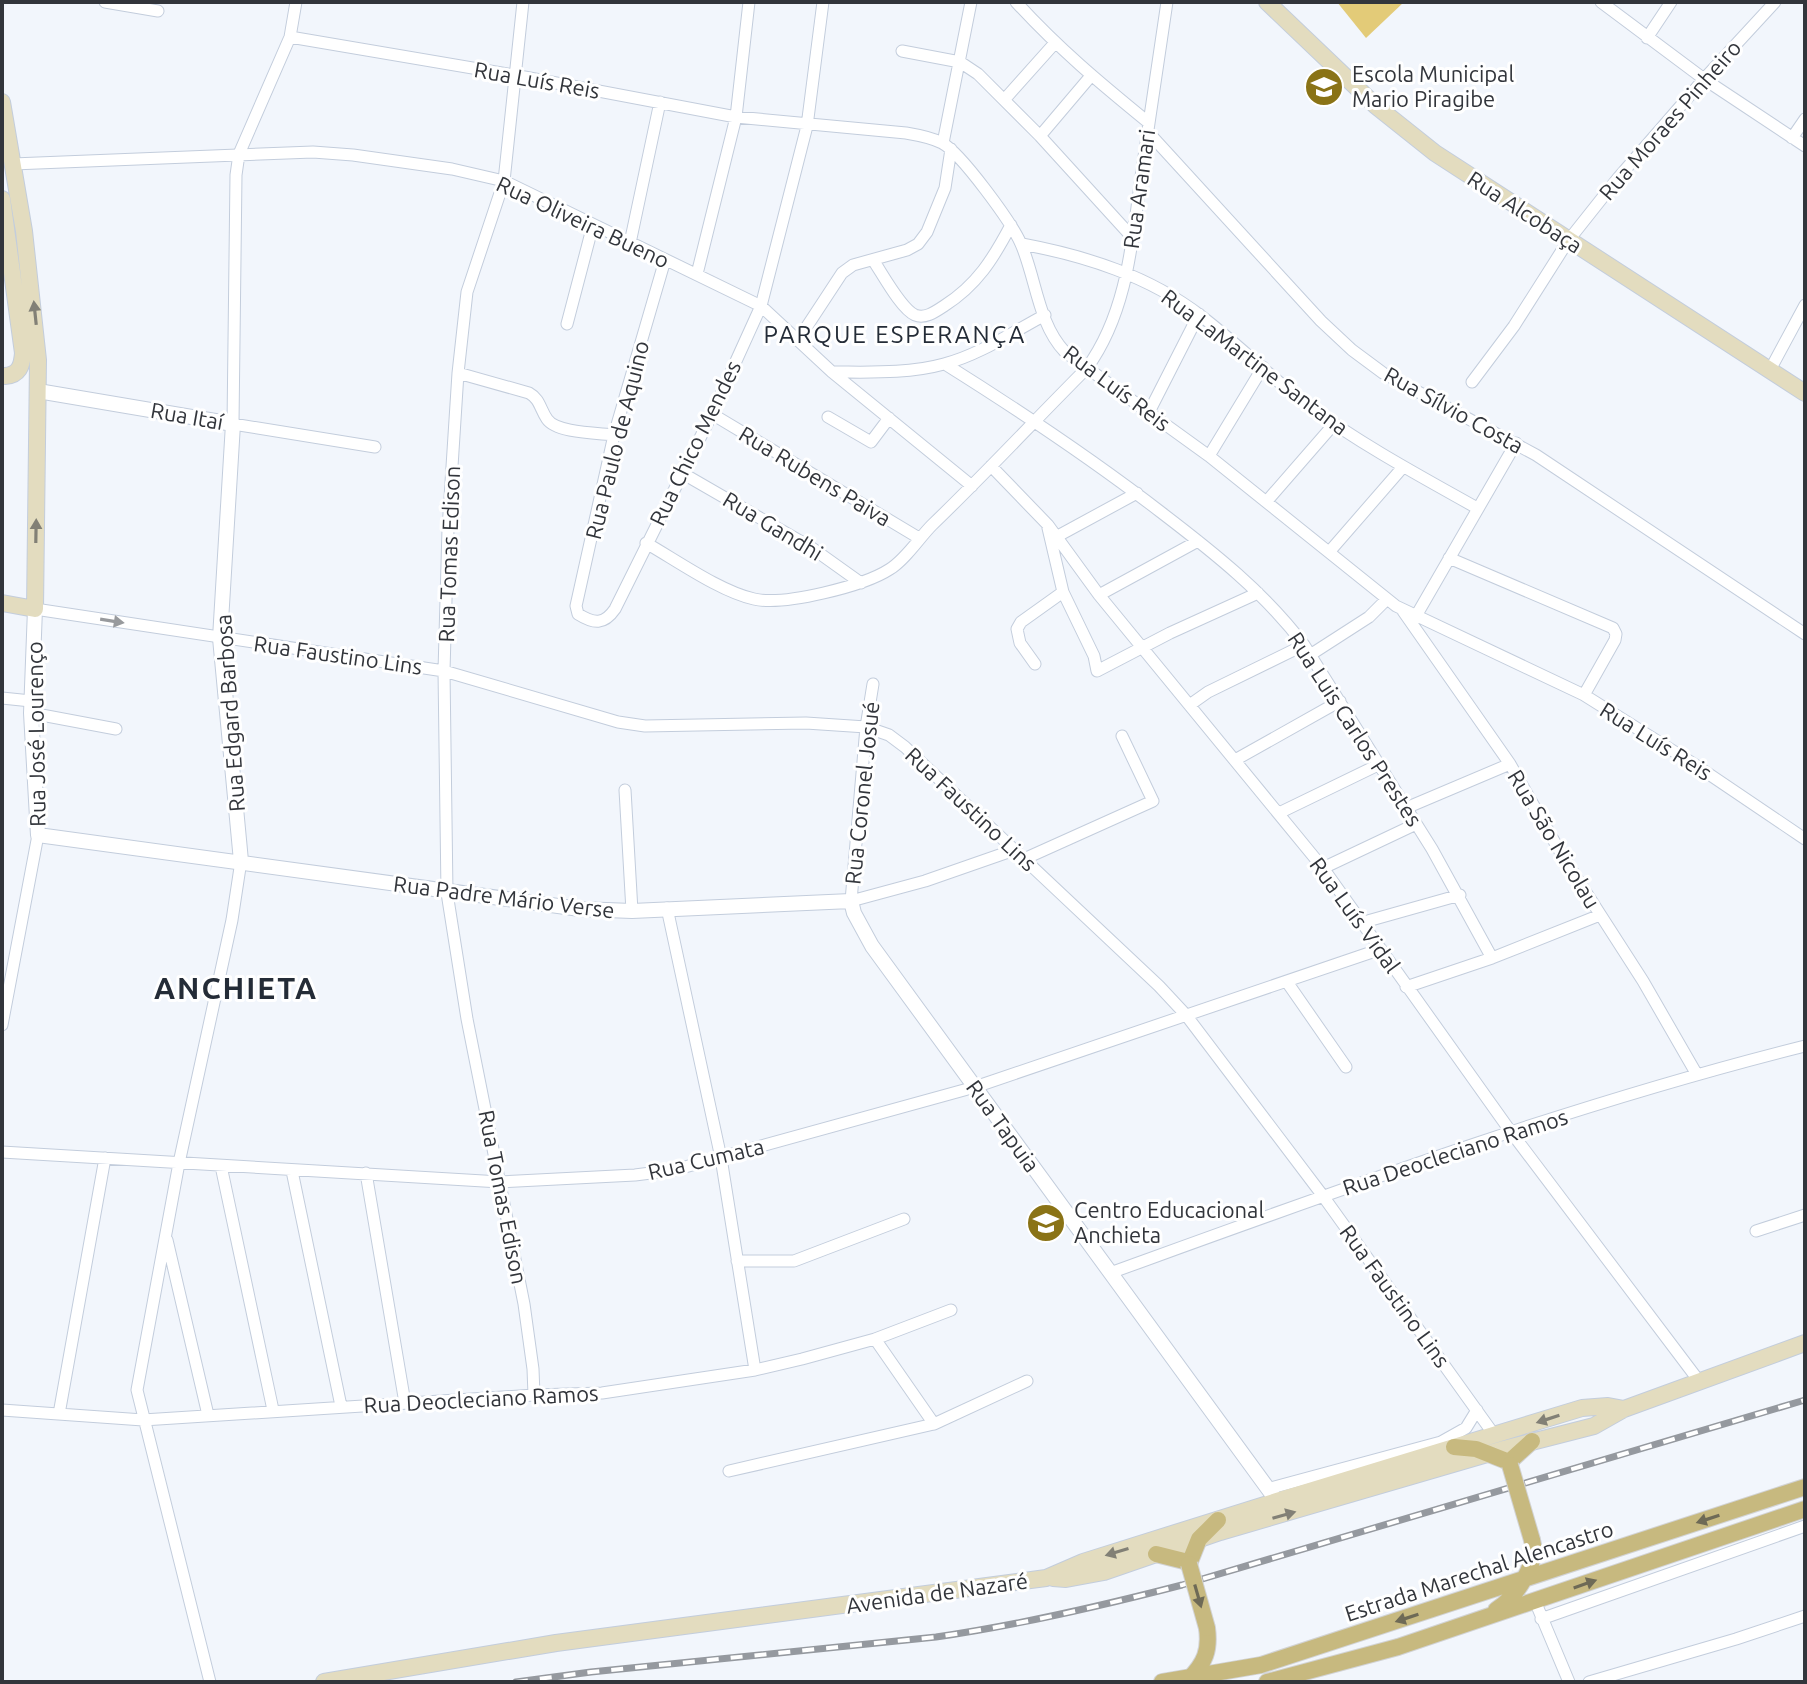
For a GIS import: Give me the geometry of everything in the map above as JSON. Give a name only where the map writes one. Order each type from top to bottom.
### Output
[{"type":"main road","name":"Rua Alcobaça","points":[[1267,2],[1376,106],[1435,153],[1805,393]]},
{"type":"main road","name":"Rua José Lourenço","points":[[2,102],[35,311],[38,391],[35,609]]},
{"type":"main road","points":[[2,199],[23,353],[19,369],[14,374],[3,376]]},
{"type":"main road","name":"Rua Itaí","points":[[3,376],[38,391]]},
{"type":"main road","name":"Rua Faustino Lins","points":[[2,603],[35,609]]},
{"type":"main road","name":"Avenida de Nazaré","points":[[324,1682],[556,1643],[1104,1572],[1199,1539],[1532,1441],[1594,1426],[1624,1409],[1805,1343]]},
{"type":"main road","name":"Avenida de Nazaré","points":[[1046,1578],[1083,1562],[1218,1520],[1272,1495],[1495,1436],[1582,1408],[1608,1406],[1624,1409]]},
{"type":"main road","points":[[1510,1463],[1532,1441]]},
{"type":"main road","points":[[1454,1447],[1491,1453],[1510,1463],[1533,1544],[1523,1579],[1510,1600],[1485,1618]]},
{"type":"main road","name":"Estrada Marechal Alencastro","points":[[1162,1682],[1261,1665],[1805,1487]]},
{"type":"main road","name":"Estrada Marechal Alencastro","points":[[1267,1682],[1289,1679],[1398,1647],[1805,1509]]},
{"type":"main road","points":[[1189,1679],[1208,1653],[1207,1628],[1188,1563],[1199,1539],[1218,1520]]},
{"type":"main road","points":[[1533,1544],[1563,1568]]},
{"type":"main road","points":[[1156,1554],[1188,1563]]},
{"type":"street","points":[[105,2],[158,11]]},
{"type":"street","name":"Rua Edgard Barbosa","points":[[210,1682],[143,1420],[138,1381],[179,1163],[232,920],[241,861],[220,638],[233,424],[236,175],[239,154],[290,37],[296,2]]},
{"type":"street","name":"Rua Tomas Edison","points":[[523,2],[504,181],[467,292],[458,373],[448,529],[444,671],[447,893],[467,1019],[524,1304],[534,1395]]},
{"type":"street","points":[[697,274],[736,117],[749,2]]},
{"type":"street","name":"Rua Chico Mendes","points":[[583,617],[596,622],[610,616],[712,414],[761,306],[807,126],[823,2]]},
{"type":"street","points":[[798,340],[842,273],[853,265],[907,250],[918,244],[927,232],[945,188],[947,146],[971,2]]},
{"type":"street","name":"Rua Sílvio Costa","points":[[1016,2],[1054,44],[1148,128],[1321,321],[1352,350],[1383,373],[1516,443],[1805,634]]},
{"type":"street","name":"Rua Aramari","points":[[646,543],[733,592],[754,599],[794,598],[861,583],[893,568],[1087,368],[1099,352],[1115,316],[1127,272],[1167,2]]},
{"type":"street","points":[[1601,2],[1704,79],[1805,146]]},
{"type":"street","points":[[1647,38],[1671,2]]},
{"type":"street","name":"Rua Moraes Pinheiro","points":[[1472,382],[1514,326],[1568,241],[1618,178],[1775,2]]},
{"type":"street","name":"Rua Luís Reis","points":[[290,37],[736,117],[906,133],[947,146],[1011,225],[1022,244],[1045,315],[1059,345],[1087,368],[1267,501],[1386,600],[1584,695],[1805,839]]},
{"type":"street","points":[[1004,100],[1054,44]]},
{"type":"street","points":[[902,51],[960,62],[978,74],[1040,136],[1132,237]]},
{"type":"street","points":[[1040,136],[1090,77]]},
{"type":"street","points":[[630,243],[660,102]]},
{"type":"street","points":[[1792,138],[1805,119]]},
{"type":"street","name":"Rua Oliveira Bueno","points":[[13,164],[297,152],[353,155],[452,169],[504,181],[761,306],[832,372],[972,486]]},
{"type":"street","points":[[567,324],[593,225]]},
{"type":"street","points":[[873,260],[906,308],[916,315],[926,316],[966,291],[981,277],[1011,225]]},
{"type":"street","name":"Rua LaMartine Santana","points":[[1022,244],[1127,272],[1164,291],[1199,314],[1334,424],[1477,508]]},
{"type":"street","name":"Rua Paulo de Aquino","points":[[583,617],[576,612],[576,606],[614,435],[665,260]]},
{"type":"street","points":[[1770,370],[1805,305]]},
{"type":"street","points":[[1148,414],[1199,314]]},
{"type":"street","points":[[832,372],[916,370],[945,364],[969,355],[1045,315]]},
{"type":"street","name":"Rua Luis Carlos Prestes","points":[[945,364],[1035,420],[1137,493],[1198,541],[1280,615],[1340,701],[1460,895],[1492,958]]},
{"type":"street","points":[[1209,456],[1263,367]]},
{"type":"street","points":[[458,373],[535,396],[546,418],[555,426],[614,435]]},
{"type":"street","name":"Rua Itaí","points":[[38,391],[375,447]]},
{"type":"street","name":"Rua Rubens Paiva","points":[[712,414],[919,538]]},
{"type":"street","points":[[828,417],[871,442],[889,418]]},
{"type":"street","points":[[1267,501],[1334,424]]},
{"type":"street","points":[[1416,616],[1516,443]]},
{"type":"street","name":"Rua Luís Vidal","points":[[991,466],[1048,525],[1099,595],[1323,868],[1511,1132],[1699,1381]]},
{"type":"street","points":[[1330,551],[1403,467]]},
{"type":"street","name":"Rua Gandhi","points":[[682,473],[812,548],[861,583]]},
{"type":"street","points":[[1056,537],[1137,493]]},
{"type":"street","points":[[1048,525],[1063,592],[1094,656],[1097,671],[1258,593]]},
{"type":"street","points":[[1099,595],[1198,541]]},
{"type":"street","points":[[1449,558],[1613,628],[1615,640],[1584,695]]},
{"type":"street","points":[[1035,664],[1020,643],[1017,629],[1021,622],[1063,592]]},
{"type":"street","points":[[1191,704],[1208,692],[1307,650],[1369,617],[1386,600]]},
{"type":"street","name":"Rua Faustino Lins","points":[[35,609],[444,671],[618,722],[645,726],[806,723],[866,727],[889,735],[1159,986],[1186,1015],[1323,1196],[1495,1436]]},
{"type":"street","name":"Rua José Lourenço","points":[[2,1025],[38,835],[31,707],[35,609]]},
{"type":"street","name":"Rua São Nicolau","points":[[1403,610],[1510,764],[1696,1073]]},
{"type":"street","name":"Rua Coronel Josué","points":[[851,901],[866,727],[873,684]]},
{"type":"street","points":[[2,698],[116,729]]},
{"type":"street","points":[[1235,760],[1340,701]]},
{"type":"street","points":[[1024,859],[1153,801],[1122,736]]},
{"type":"street","points":[[1406,808],[1510,764]]},
{"type":"street","points":[[1279,813],[1378,765]]},
{"type":"street","points":[[625,790],[632,911]]},
{"type":"street","points":[[1323,868],[1416,824]]},
{"type":"street","name":"Rua Padre Mário Verse","points":[[38,835],[241,861],[447,893],[580,909],[632,911],[851,901],[925,881],[1014,850]]},
{"type":"street","points":[[1364,922],[1460,895]]},
{"type":"street","name":"Rua Tapuia","points":[[851,901],[872,946],[1272,1495]]},
{"type":"street","points":[[667,908],[721,1158],[755,1370]]},
{"type":"street","points":[[1406,987],[1492,958],[1600,915]]},
{"type":"street","name":"Rua Cumata","points":[[2,1152],[500,1182],[674,1170],[975,1087],[1381,949]]},
{"type":"street","points":[[1287,982],[1346,1067]]},
{"type":"street","name":"Rua Deocleciano Ramos","points":[[1110,1273],[1511,1132],[1696,1073],[1805,1046]]},
{"type":"street","points":[[59,1414],[105,1158]]},
{"type":"street","points":[[221,1166],[273,1410]]},
{"type":"street","points":[[292,1171],[341,1406]]},
{"type":"street","points":[[366,1173],[405,1403]]},
{"type":"street","points":[[1756,1231],[1805,1215]]},
{"type":"street","points":[[737,1261],[794,1261],[904,1219]]},
{"type":"street","points":[[165,1236],[208,1415]]},
{"type":"street","name":"Rua Deocleciano Ramos","points":[[2,1410],[143,1420],[602,1393],[755,1370],[875,1339],[951,1310]]},
{"type":"street","points":[[875,1339],[934,1424]]},
{"type":"street","points":[[729,1471],[934,1424],[1027,1381]]},
{"type":"street","name":"Avenida de Nazaré","points":[[1272,1495],[1441,1442],[1466,1428],[1477,1410]]},
{"type":"street","points":[[1541,1619],[1805,1526]]},
{"type":"street","points":[[1535,1601],[1569,1682]]},
{"type":"street","points":[[1589,1682],[1805,1616]]},
{"type":"shaded area","points":[[1337,2],[1404,2],[1366,38]]},
{"type":"railway","points":[[516,1682],[936,1637],[1060,1614],[1182,1585],[1805,1400]]},
{"type":"place","name":"Escola Municipal Mario Piragibe","points":[[1324,87]]},
{"type":"place","name":"Centro Educacional Anchieta","points":[[1046,1223]]},
{"type":"district","name":"PARQUE ESPERANÇA","points":[[895,335]]},
{"type":"district","name":"ANCHIETA","points":[[236,989]]}]
